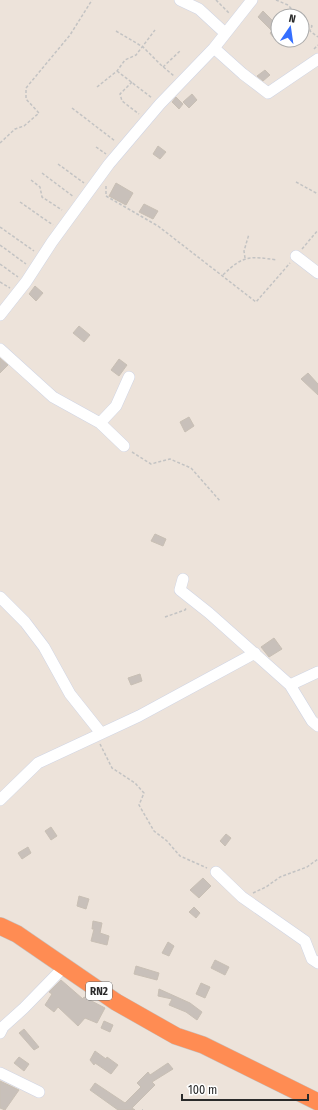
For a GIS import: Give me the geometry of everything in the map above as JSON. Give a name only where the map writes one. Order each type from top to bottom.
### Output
[{"type":"highway","name":"RN2","points":[[1,930],[17,934],[63,968],[116,1002],[176,1036],[203,1044],[318,1102]]},
{"type":"street","points":[[180,0],[199,9],[225,33]]},
{"type":"street","points":[[0,315],[35,270],[61,230],[123,146],[146,122],[160,104],[214,48],[252,0]]},
{"type":"street","points":[[214,48],[243,74],[268,93],[318,59]]},
{"type":"street","points":[[296,256],[318,273]]},
{"type":"street","points":[[0,349],[53,397],[100,424],[124,446]]},
{"type":"street","points":[[100,424],[116,406],[129,377]]},
{"type":"street","points":[[183,579],[180,590],[255,653],[290,685],[312,721],[318,726]]},
{"type":"street","points":[[0,597],[25,622],[44,648],[70,694],[98,734]]},
{"type":"street","points":[[0,800],[38,763],[139,716],[255,653]]},
{"type":"street","points":[[290,685],[318,672]]},
{"type":"street","points":[[216,872],[236,891],[305,941],[312,959],[318,963]]},
{"type":"street","points":[[0,1033],[3,1027],[63,968]]},
{"type":"street","points":[[0,1073],[39,1092]]},
{"type":"path","points":[[0,143],[15,129],[24,126],[39,113],[26,99],[26,88],[70,35],[92,0]]},
{"type":"path","points":[[216,0],[236,19]]},
{"type":"path","points":[[276,0],[290,8]]},
{"type":"path","points":[[97,87],[116,71],[125,60],[136,55],[156,30]]},
{"type":"path","points":[[116,31],[143,46],[163,67],[181,82]]},
{"type":"path","points":[[163,67],[180,51]]},
{"type":"path","points":[[116,71],[160,104]]},
{"type":"path","points":[[132,82],[120,94],[122,101],[146,122]]},
{"type":"path","points":[[72,108],[123,146]]},
{"type":"path","points":[[96,147],[113,159]]},
{"type":"path","points":[[58,164],[91,188]]},
{"type":"path","points":[[42,173],[81,202]]},
{"type":"path","points":[[100,176],[107,188],[106,196],[158,226],[256,302],[318,230]]},
{"type":"path","points":[[31,180],[40,187],[42,197],[71,216]]},
{"type":"path","points":[[296,182],[318,194]]},
{"type":"path","points":[[20,202],[61,230]]},
{"type":"path","points":[[0,227],[43,257]]},
{"type":"path","points":[[245,258],[244,250],[249,234]]},
{"type":"path","points":[[0,246],[35,270]]},
{"type":"path","points":[[223,275],[234,264],[245,258],[277,260]]},
{"type":"path","points":[[0,264],[26,282]]},
{"type":"path","points":[[124,446],[142,460],[151,464],[170,459],[191,468],[220,501]]},
{"type":"path","points":[[165,617],[185,610],[192,599]]},
{"type":"path","points":[[98,734],[112,768],[135,783],[144,793],[139,805],[154,831],[167,841],[180,856],[216,872]]},
{"type":"path","points":[[236,891],[250,894],[266,887],[280,877],[307,867],[318,859]]},
{"type":"building","points":[[263,11],[270,18],[270,29],[258,17]]},
{"type":"building","points":[[265,70],[270,75],[263,81],[257,76]]},
{"type":"building","points":[[192,94],[197,100],[189,108],[183,102]]},
{"type":"building","points":[[176,97],[183,104],[179,109],[172,102]]},
{"type":"building","points":[[158,146],[166,152],[160,159],[153,154]]},
{"type":"building","points":[[116,183],[133,193],[126,205],[109,196]]},
{"type":"building","points":[[144,204],[158,211],[153,219],[139,212]]},
{"type":"building","points":[[35,286],[43,293],[36,301],[29,294]]},
{"type":"building","points":[[79,326],[90,335],[84,342],[73,333]]},
{"type":"building","points":[[0,358],[8,365],[0,373]]},
{"type":"building","points":[[119,359],[127,365],[119,376],[111,370]]},
{"type":"building","points":[[308,373],[318,384],[318,395],[301,379]]},
{"type":"building","points":[[189,417],[194,426],[185,432],[180,422]]},
{"type":"building","points":[[155,534],[166,539],[163,546],[151,541]]},
{"type":"building","points":[[274,638],[282,649],[269,657],[261,647]]},
{"type":"building","points":[[140,674],[142,681],[131,685],[128,678]]},
{"type":"building","points":[[51,827],[57,836],[51,840],[45,831]]},
{"type":"building","points":[[226,834],[231,838],[225,846],[220,841]]},
{"type":"building","points":[[28,847],[31,853],[22,859],[18,853]]},
{"type":"building","points":[[203,878],[211,886],[199,898],[190,890]]},
{"type":"building","points":[[79,896],[89,899],[86,909],[77,906]]},
{"type":"building","points":[[194,907],[200,913],[196,918],[189,912]]},
{"type":"building","points":[[93,921],[102,923],[100,933],[109,936],[107,945],[91,941],[94,929],[92,929]]},
{"type":"building","points":[[168,942],[174,946],[169,956],[162,953]]},
{"type":"building","points":[[215,960],[229,967],[225,975],[211,968]]},
{"type":"building","points":[[136,966],[159,973],[157,980],[134,974]]},
{"type":"building","points":[[61,980],[83,999],[84,997],[105,1008],[97,1023],[85,1018],[78,1026],[58,1007],[54,1012],[45,1005],[52,994],[49,992]]},
{"type":"building","points":[[201,983],[210,987],[205,998],[196,994]]},
{"type":"building","points":[[159,989],[190,1003],[202,1012],[197,1020],[186,1012],[169,1005],[172,999],[158,996]]},
{"type":"building","points":[[104,1021],[113,1025],[110,1032],[101,1028]]},
{"type":"building","points":[[24,1029],[39,1047],[34,1050],[19,1033]]},
{"type":"building","points":[[95,1051],[118,1065],[111,1074],[95,1063],[94,1065],[90,1060]]},
{"type":"building","points":[[19,1057],[29,1064],[24,1071],[14,1063]]},
{"type":"building","points":[[168,1063],[173,1069],[152,1082],[155,1085],[132,1108],[135,1110],[118,1110],[90,1090],[95,1083],[125,1103],[141,1087],[137,1083],[148,1072],[150,1075]]},
{"type":"building","points":[[0,1081],[19,1090],[5,1110],[0,1108]]}]
